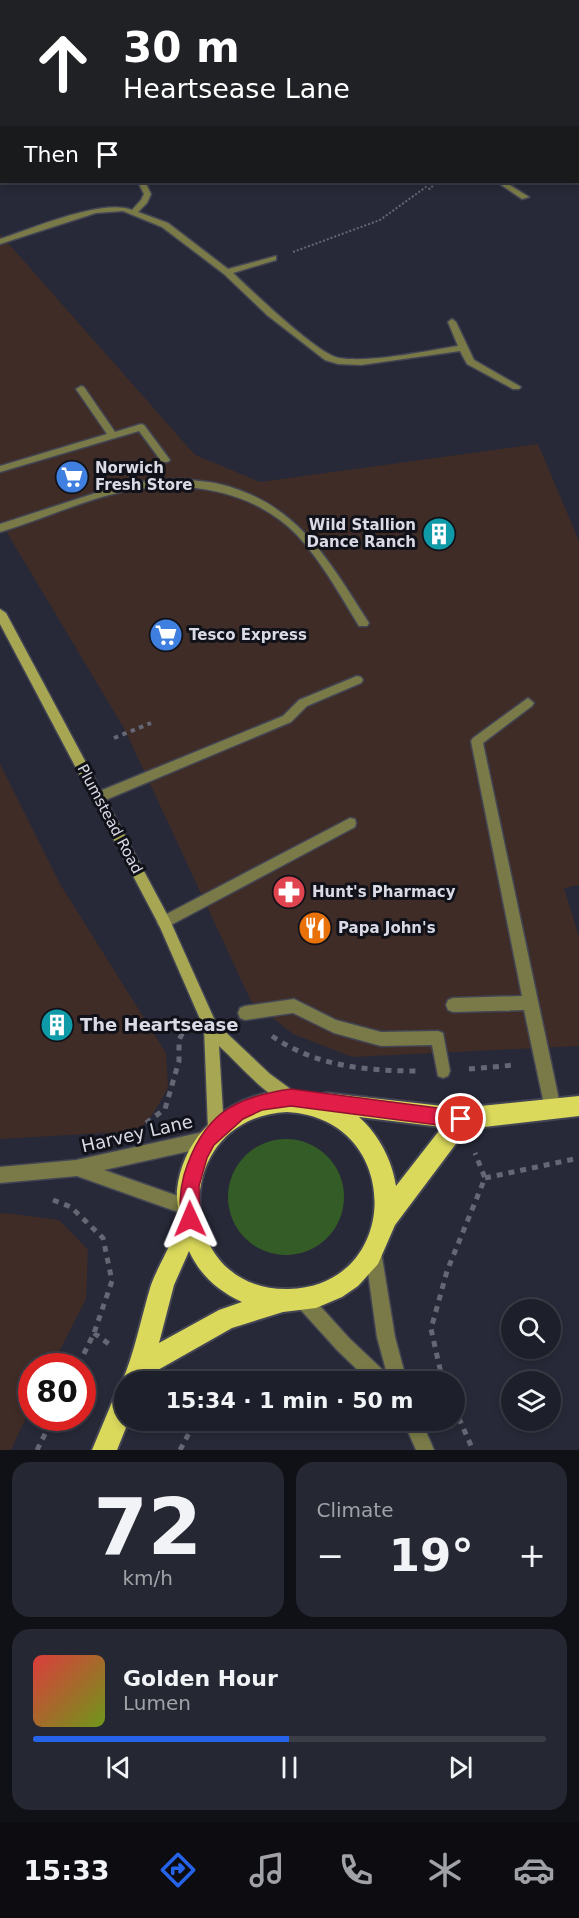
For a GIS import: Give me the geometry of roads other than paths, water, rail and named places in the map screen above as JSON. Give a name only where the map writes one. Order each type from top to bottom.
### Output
[{"type":"highway","points":[[277,1303],[246,1294],[220,1275],[201,1249],[190,1213],[190,1186],[199,1155],[212,1134],[237,1112],[261,1102],[291,1098],[461,1119],[579,1106]]},
{"type":"highway","points":[[314,1102],[340,1114],[361,1134],[377,1160],[384,1190],[383,1222]]},
{"type":"highway","points":[[142,1371],[227,1318],[277,1303],[305,1302],[333,1292],[355,1274],[372,1250],[383,1222],[461,1119]]},
{"type":"highway","points":[[138,1371],[163,1284],[190,1213]]},
{"type":"highway","points":[[104,1450],[114,1427]]},
{"type":"main road","name":"Plumstead Road","points":[[0,613],[164,922],[212,1028],[265,1079],[291,1098]]},
{"type":"main road","name":"Plumstead Road","points":[[212,1028],[212,1134]]},
{"type":"street","points":[[134,212],[145,201],[149,193],[142,183]]},
{"type":"street","points":[[503,183],[525,197]]},
{"type":"street","points":[[0,242],[95,211],[110,209],[134,212],[165,225],[227,272],[270,313],[328,358],[361,362],[463,348]]},
{"type":"street","points":[[227,272],[273,258]]},
{"type":"street","points":[[452,322],[470,362],[516,387]]},
{"type":"street","points":[[81,389],[113,436]]},
{"type":"street","points":[[0,469],[141,427],[165,460]]},
{"type":"street","points":[[0,528],[98,494],[138,484],[178,480],[214,484],[250,497],[291,524],[326,566],[363,623]]},
{"type":"street","points":[[99,797],[287,719],[303,703],[357,680]]},
{"type":"street","points":[[528,703],[477,741],[553,1109]]},
{"type":"street","points":[[164,922],[350,823]]},
{"type":"street","points":[[453,1005],[530,1003]]},
{"type":"street","points":[[245,1013],[294,1005],[334,1026],[381,1039],[438,1038],[443,1071]]},
{"type":"street","name":"Harvey Lane","points":[[0,1175],[75,1168],[212,1134]]},
{"type":"street","name":"Harvey Lane","points":[[75,1168],[190,1213]]},
{"type":"street","points":[[372,1250],[386,1337],[395,1371]]},
{"type":"street","points":[[305,1302],[371,1371]]},
{"type":"street","points":[[417,1431],[425,1450]]},
{"type":"place","name":"Norwich Fresh Store","points":[[72,477]]},
{"type":"place","name":"Wild Stallion Dance Ranch","points":[[439,534]]},
{"type":"place","name":"Tesco Express","points":[[166,635]]},
{"type":"place","name":"Hunt's Pharmacy","points":[[289,892]]},
{"type":"place","name":"Papa John's","points":[[315,928]]},
{"type":"place","name":"The Heartsease","points":[[57,1025]]}]
